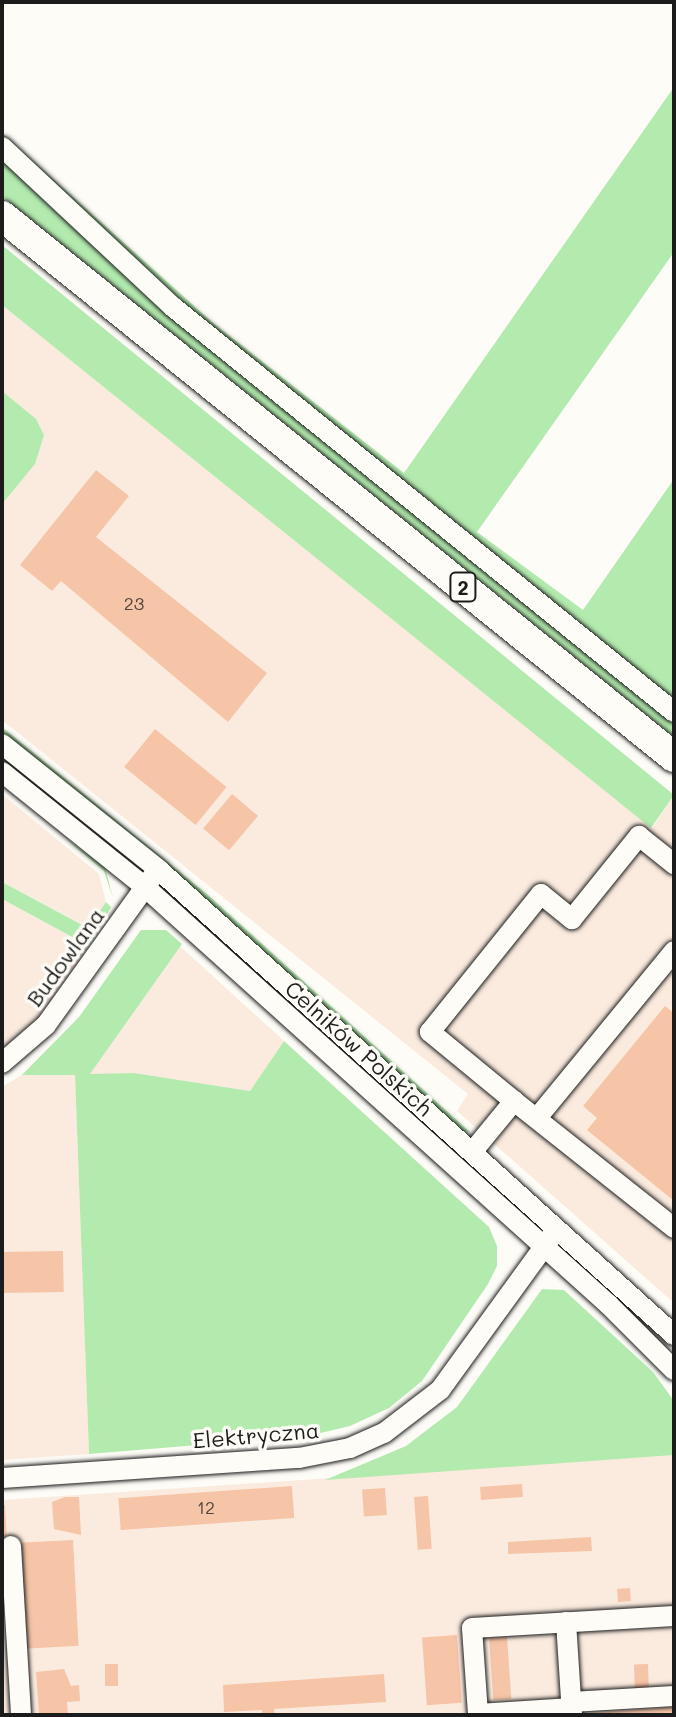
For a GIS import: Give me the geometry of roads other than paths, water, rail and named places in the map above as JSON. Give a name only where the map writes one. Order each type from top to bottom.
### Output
[{"type":"highway","name":"2","points":[[2,216],[674,757]]},
{"type":"street","points":[[2,147],[173,307],[674,712]]},
{"type":"street","name":"Celników Polskich","points":[[2,744],[159,870],[674,1335]]},
{"type":"street","name":"Celników Polskich","points":[[2,772],[145,887],[543,1246],[674,1370]]},
{"type":"street","points":[[674,864],[639,836],[572,919],[541,894],[430,1032],[674,1228]]},
{"type":"street","name":"Budowlana","points":[[2,1063],[46,1025],[159,870]]},
{"type":"street","points":[[537,1118],[674,951]]},
{"type":"street","points":[[473,1151],[514,1101]]},
{"type":"street","name":"Elektryczna","points":[[2,1478],[299,1458],[350,1448],[384,1433],[440,1390],[559,1228]]},
{"type":"street","points":[[11,1546],[21,1715]]},
{"type":"street","points":[[674,1616],[472,1628],[478,1714],[572,1708],[674,1696]]},
{"type":"street","points":[[566,1622],[572,1708]]}]
